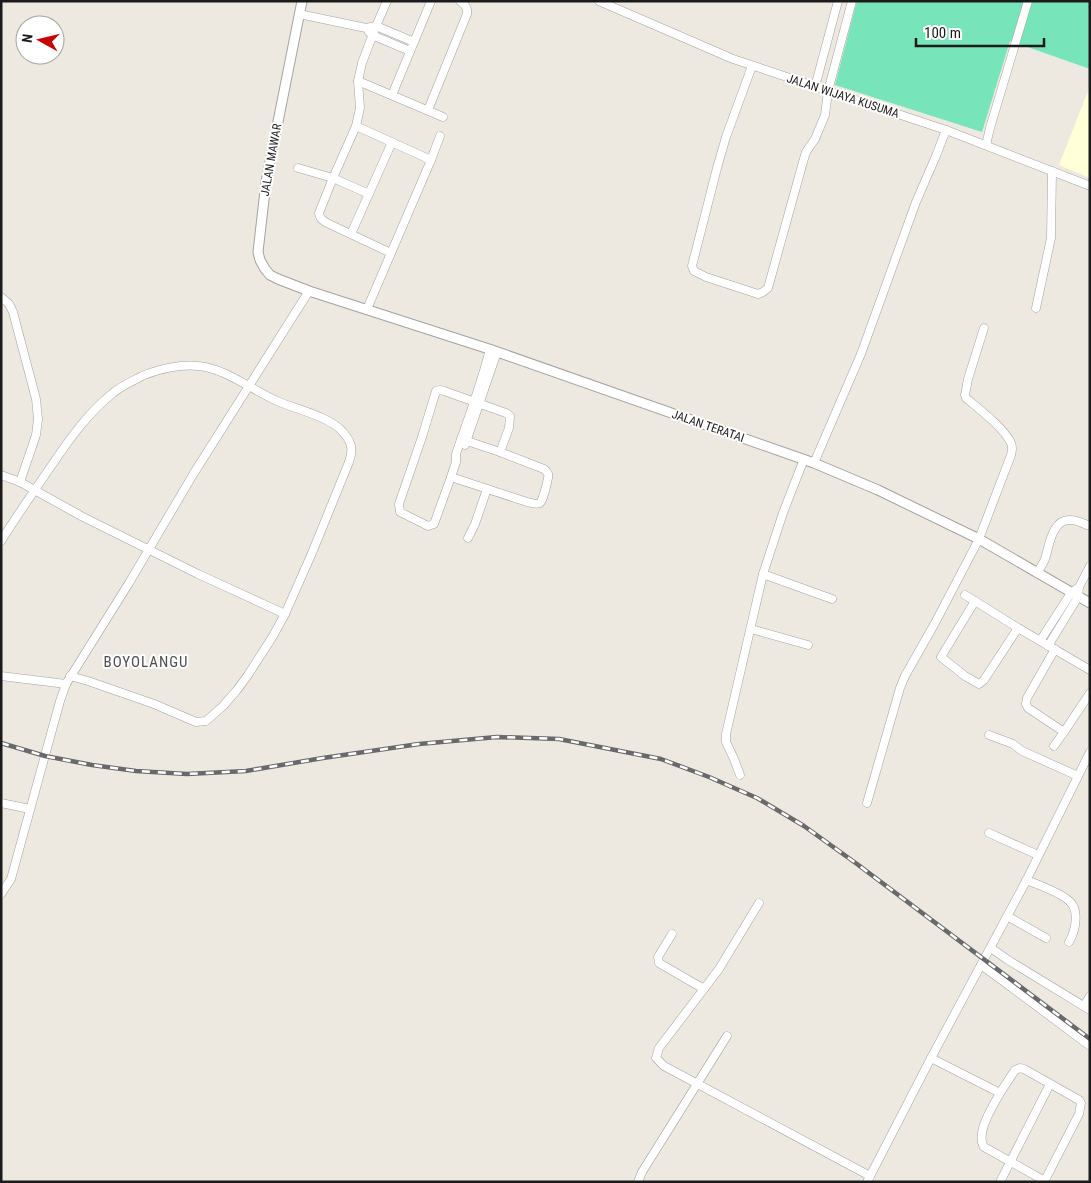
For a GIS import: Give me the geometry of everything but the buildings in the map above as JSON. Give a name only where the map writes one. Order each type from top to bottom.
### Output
[{"type":"street","name":"JALAN MAWAR","points":[[302,1],[266,182],[258,252],[260,260],[270,275],[309,291]]},
{"type":"street","points":[[387,1],[362,63],[358,81],[360,108],[356,126],[319,213],[322,220],[327,223],[391,253]]},
{"type":"street","points":[[392,95],[431,1]]},
{"type":"street","points":[[428,110],[467,14],[466,6],[460,1]]},
{"type":"street","name":"JALAN WIJAYA KUSUMA","points":[[599,1],[733,59],[986,144],[1090,186]]},
{"type":"street","points":[[815,87],[838,1]]},
{"type":"street","points":[[752,66],[726,137],[692,266],[694,271],[706,277],[758,294],[768,288],[803,162],[815,139],[824,115],[828,91],[852,1]]},
{"type":"street","points":[[986,144],[1028,1]]},
{"type":"street","points":[[299,14],[366,28],[376,26],[414,42]]},
{"type":"street","points":[[366,28],[372,35],[410,51]]},
{"type":"street","points":[[358,81],[443,117]]},
{"type":"street","points":[[356,126],[431,160]]},
{"type":"street","points":[[814,463],[861,354],[916,202],[946,130]]},
{"type":"street","points":[[367,309],[440,136]]},
{"type":"street","points":[[351,234],[392,142]]},
{"type":"street","points":[[298,168],[333,178],[369,194]]},
{"type":"street","points":[[1036,308],[1051,238],[1052,171]]},
{"type":"street","points":[[1,894],[11,879],[60,700],[68,680],[129,583],[194,473],[309,291]]},
{"type":"street","name":"JALAN TERATAI","points":[[309,291],[493,350],[804,459],[878,490],[980,539],[1037,573],[1076,592],[1090,603]]},
{"type":"street","points":[[1,297],[10,304],[13,312],[36,399],[38,419],[36,435],[20,482]]},
{"type":"street","points":[[867,803],[900,688],[980,539],[1011,455],[1011,442],[996,424],[964,395],[984,328]]},
{"type":"street","points":[[493,350],[477,403],[464,440],[456,454],[456,462],[434,524],[428,526],[400,512],[399,504],[436,391],[444,391],[477,403],[506,413],[510,416],[509,428],[500,452]]},
{"type":"street","points":[[1,541],[66,444],[91,412],[114,392],[143,376],[178,366],[199,366],[220,372],[276,401],[331,422],[341,430],[352,446],[345,471],[285,614],[248,675],[223,706],[206,721],[196,722],[154,704],[88,681],[1,676]]},
{"type":"street","points":[[451,477],[532,503],[540,503],[542,498],[549,475],[544,469],[464,440]]},
{"type":"street","points":[[740,776],[726,742],[726,734],[763,574],[783,513],[804,459]]},
{"type":"street","points":[[1,475],[20,482],[82,517],[198,574],[285,614]]},
{"type":"street","points":[[468,538],[475,524],[487,488]]},
{"type":"street","points":[[1037,573],[1045,558],[1048,543],[1053,532],[1061,523],[1071,520],[1090,526]]},
{"type":"street","points":[[1064,732],[1028,708],[1026,704],[1027,698],[1052,648],[1076,592],[1090,566]]},
{"type":"street","points":[[763,574],[832,599]]},
{"type":"street","points":[[1040,641],[1076,592]]},
{"type":"street","points":[[965,595],[1090,670]]},
{"type":"street","points":[[975,600],[941,656],[941,658],[957,668],[965,676],[979,684],[984,680],[1018,628]]},
{"type":"street","points":[[751,629],[808,645]]},
{"type":"street","points":[[1054,746],[1090,693]]},
{"type":"street","points":[[989,735],[1013,744],[1022,751],[1078,776]]},
{"type":"street","points":[[759,903],[718,969],[659,1048],[656,1058],[664,1066],[869,1179],[991,948],[1090,752]]},
{"type":"street","points":[[1,803],[30,809]]},
{"type":"street","points":[[989,833],[1038,855]]},
{"type":"street","points":[[1026,880],[1058,894],[1073,905],[1075,925],[1069,942]]},
{"type":"street","points":[[1007,916],[1046,938]]},
{"type":"street","points":[[672,934],[658,957],[658,964],[704,989]]},
{"type":"street","points":[[991,948],[1087,1008],[1090,996]]},
{"type":"street","points":[[981,965],[1090,1046]]},
{"type":"street","points":[[648,1182],[639,1179],[727,1036]]},
{"type":"street","points":[[932,1058],[1000,1093]]},
{"type":"street","points":[[1020,1068],[1079,1100],[1081,1103],[1079,1114],[1045,1181],[984,1147],[981,1142],[982,1132],[1000,1093],[1015,1070],[1020,1068]]},
{"type":"street","points":[[1000,1182],[1050,1084]]},
{"type":"shaded area","points":[[1090,86],[1090,178],[1059,165]]},
{"type":"green space","points":[[857,1],[1090,1],[1090,69],[1010,41],[982,132],[835,85]]},
{"type":"railway","points":[[1,743],[45,756],[92,765],[136,771],[187,774],[246,771],[419,744],[497,737],[559,739],[661,759],[757,798],[804,826],[1090,1039]]},
{"type":"district","name":"BOYOLANGU","points":[[146,662]]}]
